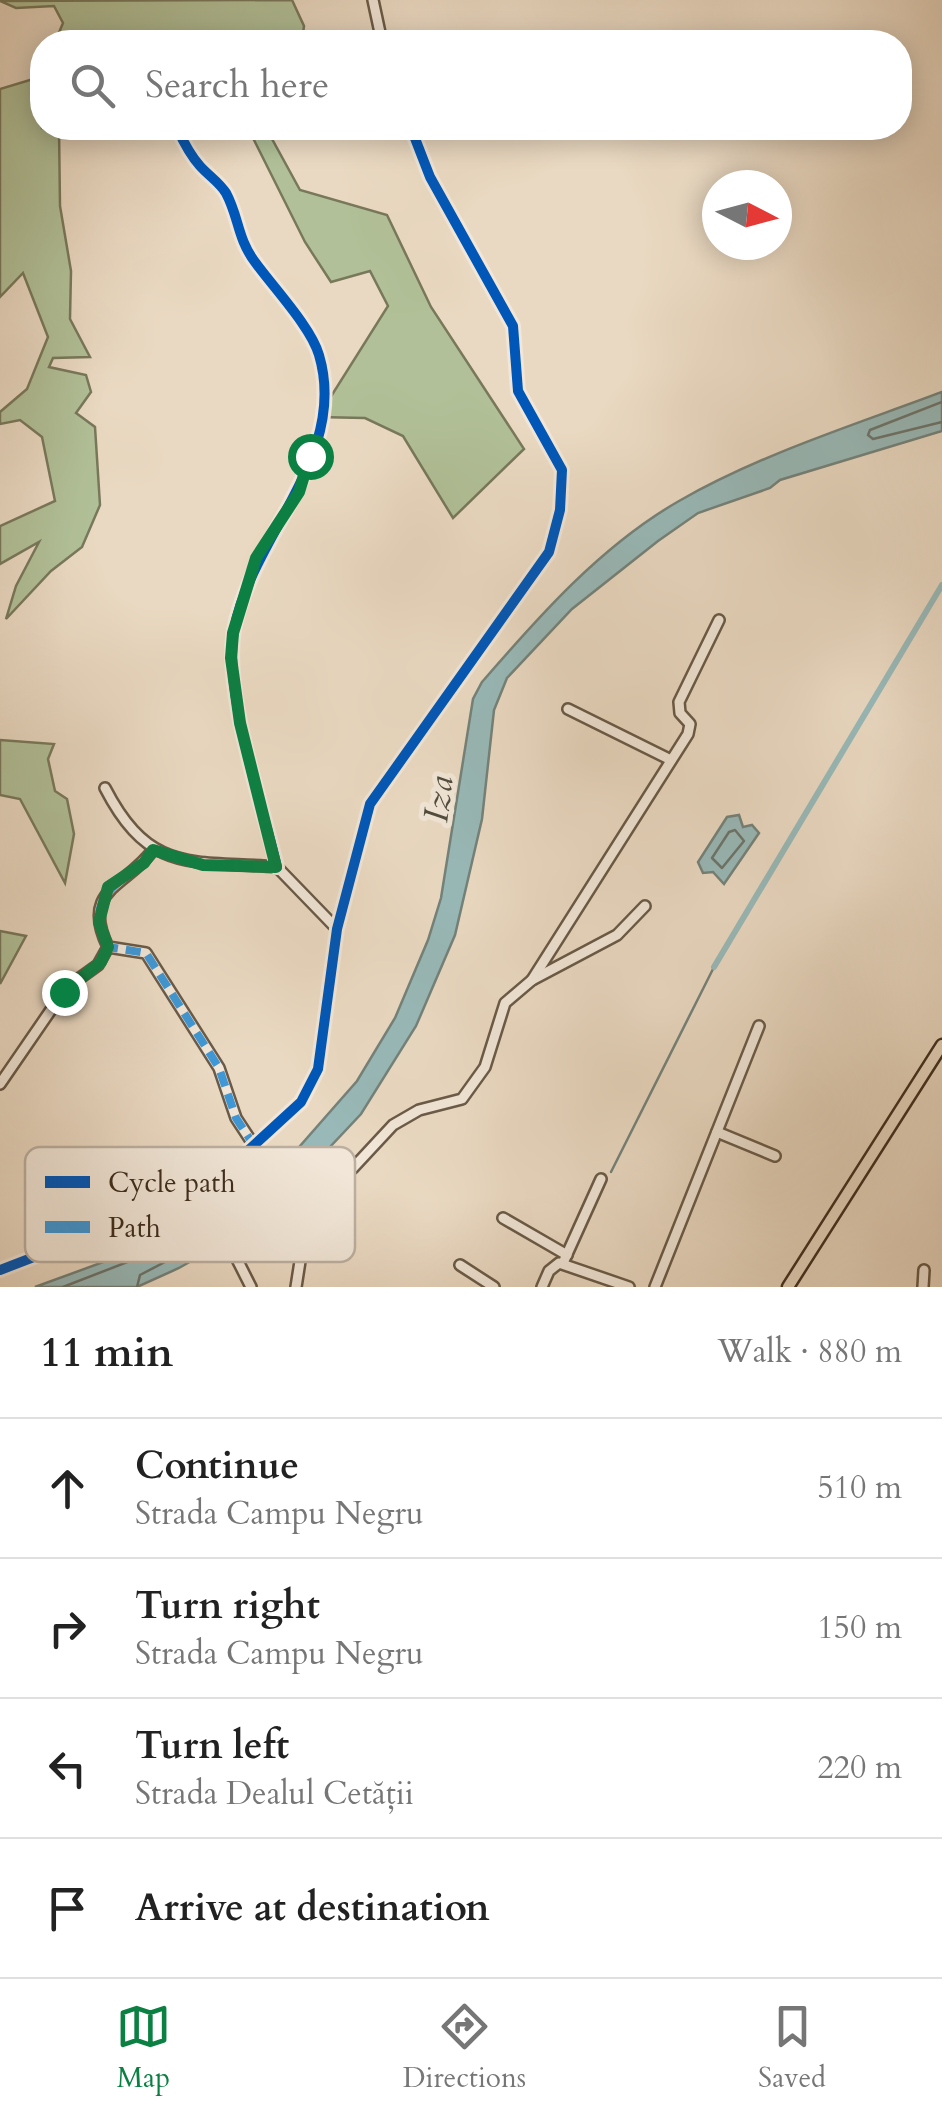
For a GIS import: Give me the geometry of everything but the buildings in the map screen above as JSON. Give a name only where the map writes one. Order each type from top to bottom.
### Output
[{"type":"main road","points":[[788,1287],[942,1046]]},
{"type":"street","points":[[373,0],[379,30]]},
{"type":"street","points":[[182,140],[227,195],[239,239],[314,342],[323,379],[324,406],[305,476],[256,558],[233,633],[231,658],[240,723],[276,867],[337,929]]},
{"type":"street","points":[[108,947],[146,953],[218,1068],[236,1118],[255,1147],[301,1102],[315,1080],[337,929],[370,804],[549,552],[560,510],[562,470],[518,391],[513,326],[430,177],[416,140]]},
{"type":"street","points":[[355,1166],[393,1124],[468,1093],[492,1052],[500,1010],[532,980],[690,729],[680,713],[679,702],[719,620]]},
{"type":"street","points":[[568,708],[671,760]]},
{"type":"street","points":[[105,788],[122,821],[153,850],[203,865],[276,867]]},
{"type":"street","points":[[0,1084],[66,988],[98,965],[108,947],[99,922],[108,887],[144,863],[153,850]]},
{"type":"street","points":[[532,980],[617,935],[645,906]]},
{"type":"street","points":[[656,1287],[759,1026]]},
{"type":"street","points":[[716,1132],[775,1156]]},
{"type":"street","points":[[542,1287],[549,1271],[565,1259],[601,1179]]},
{"type":"street","points":[[503,1218],[602,1282],[629,1287]]},
{"type":"street","points":[[0,1270],[25,1260]]},
{"type":"street","points":[[239,1262],[251,1287]]},
{"type":"street","points":[[296,1287],[300,1262]]},
{"type":"street","points":[[460,1265],[494,1287]]},
{"type":"street","points":[[923,1287],[924,1270]]},
{"type":"green space","points":[[292,0],[304,26],[304,30],[60,30],[63,23],[54,6],[16,8],[0,1]]},
{"type":"green space","points":[[30,80],[30,140],[59,140],[60,206],[71,271],[70,319],[90,357],[53,358],[49,367],[86,375],[91,392],[76,413],[95,427],[100,505],[82,547],[51,571],[6,619],[16,586],[39,542],[0,564],[0,526],[55,501],[42,437],[20,420],[0,424],[0,412],[27,389],[48,337],[23,273],[0,297],[0,89]]},
{"type":"green space","points":[[254,140],[273,140],[300,190],[387,215],[431,307],[524,449],[453,518],[403,436],[365,418],[318,417],[388,306],[370,271],[331,282],[305,242]]},
{"type":"green space","points":[[0,740],[54,744],[48,759],[55,791],[67,799],[74,834],[65,883],[20,799],[0,795]]},
{"type":"green space","points":[[0,931],[26,936],[0,984]]},
{"type":"water","points":[[942,392],[942,431],[780,480],[770,488],[698,513],[572,609],[507,678],[494,710],[482,819],[455,935],[416,1026],[361,1114],[330,1147],[299,1147],[357,1081],[395,1018],[428,940],[441,898],[473,699],[482,682],[573,583],[624,538],[710,484],[808,441]]},
{"type":"water","points":[[739,815],[743,827],[752,825],[759,833],[724,884],[713,872],[703,873],[698,862],[727,817]]},
{"type":"water","points":[[103,1262],[190,1262],[137,1287],[35,1287]]},
{"type":"waterway","points":[[714,967],[942,585]]},
{"type":"waterway","points":[[611,1172],[714,967]]},
{"type":"marked path","points":[[153,850],[103,901],[99,913],[101,928],[108,947],[146,953],[219,1068],[236,1118],[255,1147]]},
{"type":"cycle path","points":[[183,140],[196,162],[226,193],[249,253],[315,344],[325,392],[321,428],[310,462],[259,562],[234,630],[232,655],[239,715],[277,867]]},
{"type":"cycle path","points":[[252,1147],[301,1102],[318,1069],[337,929],[370,804],[549,552],[560,510],[562,470],[518,391],[513,326],[430,177],[416,140]]},
{"type":"cycle path","points":[[0,1270],[25,1260]]},
{"type":"route","points":[[64,992],[101,962],[108,947],[99,922],[108,887],[144,863],[153,850],[203,865],[276,867],[235,696],[233,633],[256,558],[299,492],[310,456]]},
{"type":"water label","name":"Iza","points":[[439,799]]}]
